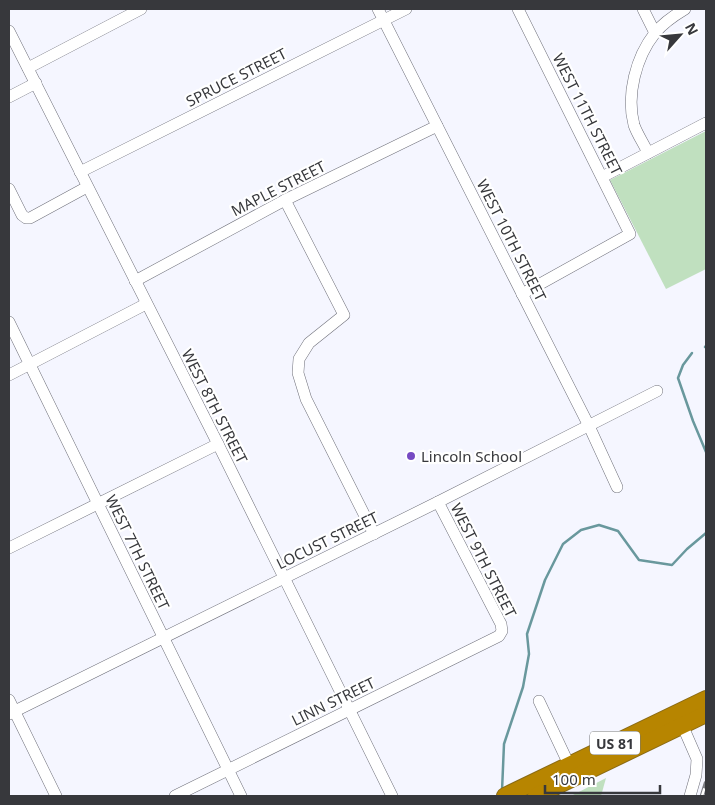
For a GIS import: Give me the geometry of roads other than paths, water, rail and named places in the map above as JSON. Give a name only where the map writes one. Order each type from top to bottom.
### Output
[{"type":"highway","name":"US 81","points":[[505,796],[530,792],[679,720],[706,699]]},
{"type":"highway","name":"US 81","points":[[679,720],[706,714]]},
{"type":"street","points":[[28,68],[141,9]]},
{"type":"street","name":"WEST 10TH STREET","points":[[378,9],[589,426],[617,487]]},
{"type":"street","name":"SPRUCE STREET","points":[[80,172],[406,9]]},
{"type":"street","name":"WEST 11TH STREET","points":[[518,9],[630,234],[522,294]]},
{"type":"street","points":[[643,9],[655,33]]},
{"type":"street","points":[[648,153],[635,128],[632,112],[633,87],[640,60],[647,45],[655,33],[685,9]]},
{"type":"street","name":"WEST 8TH STREET","points":[[9,31],[218,444],[392,796]]},
{"type":"street","points":[[9,97],[36,83]]},
{"type":"street","points":[[602,177],[706,123]]},
{"type":"street","name":"MAPLE STREET","points":[[135,281],[285,200],[437,126]]},
{"type":"street","points":[[9,189],[22,216],[30,218],[87,187]]},
{"type":"street","points":[[285,200],[344,315],[309,343],[299,359],[298,373],[306,400],[374,534]]},
{"type":"street","points":[[9,375],[146,304]]},
{"type":"street","name":"WEST 7TH STREET","points":[[9,322],[240,796]]},
{"type":"street","name":"LOCUST STREET","points":[[11,713],[374,534],[657,391]]},
{"type":"street","points":[[9,548],[218,444]]},
{"type":"street","name":"WEST 9TH STREET","points":[[438,502],[501,624],[502,631]]},
{"type":"street","name":"LINN STREET","points":[[175,796],[499,636],[502,631]]},
{"type":"street","points":[[9,700],[11,713],[56,796]]},
{"type":"street","points":[[538,701],[572,771]]},
{"type":"street","points":[[679,720],[697,759],[698,766],[690,796]]},
{"type":"waterway","points":[[692,353],[683,365],[678,378],[706,452]]},
{"type":"waterway","points":[[502,791],[504,744],[523,687],[529,654],[527,634],[545,580],[563,544],[581,530],[599,525],[618,531],[639,560],[672,565],[706,533]]},
{"type":"railway","points":[[702,796],[706,783]]},
{"type":"place","name":"Lincoln School","points":[[411,456]]}]
